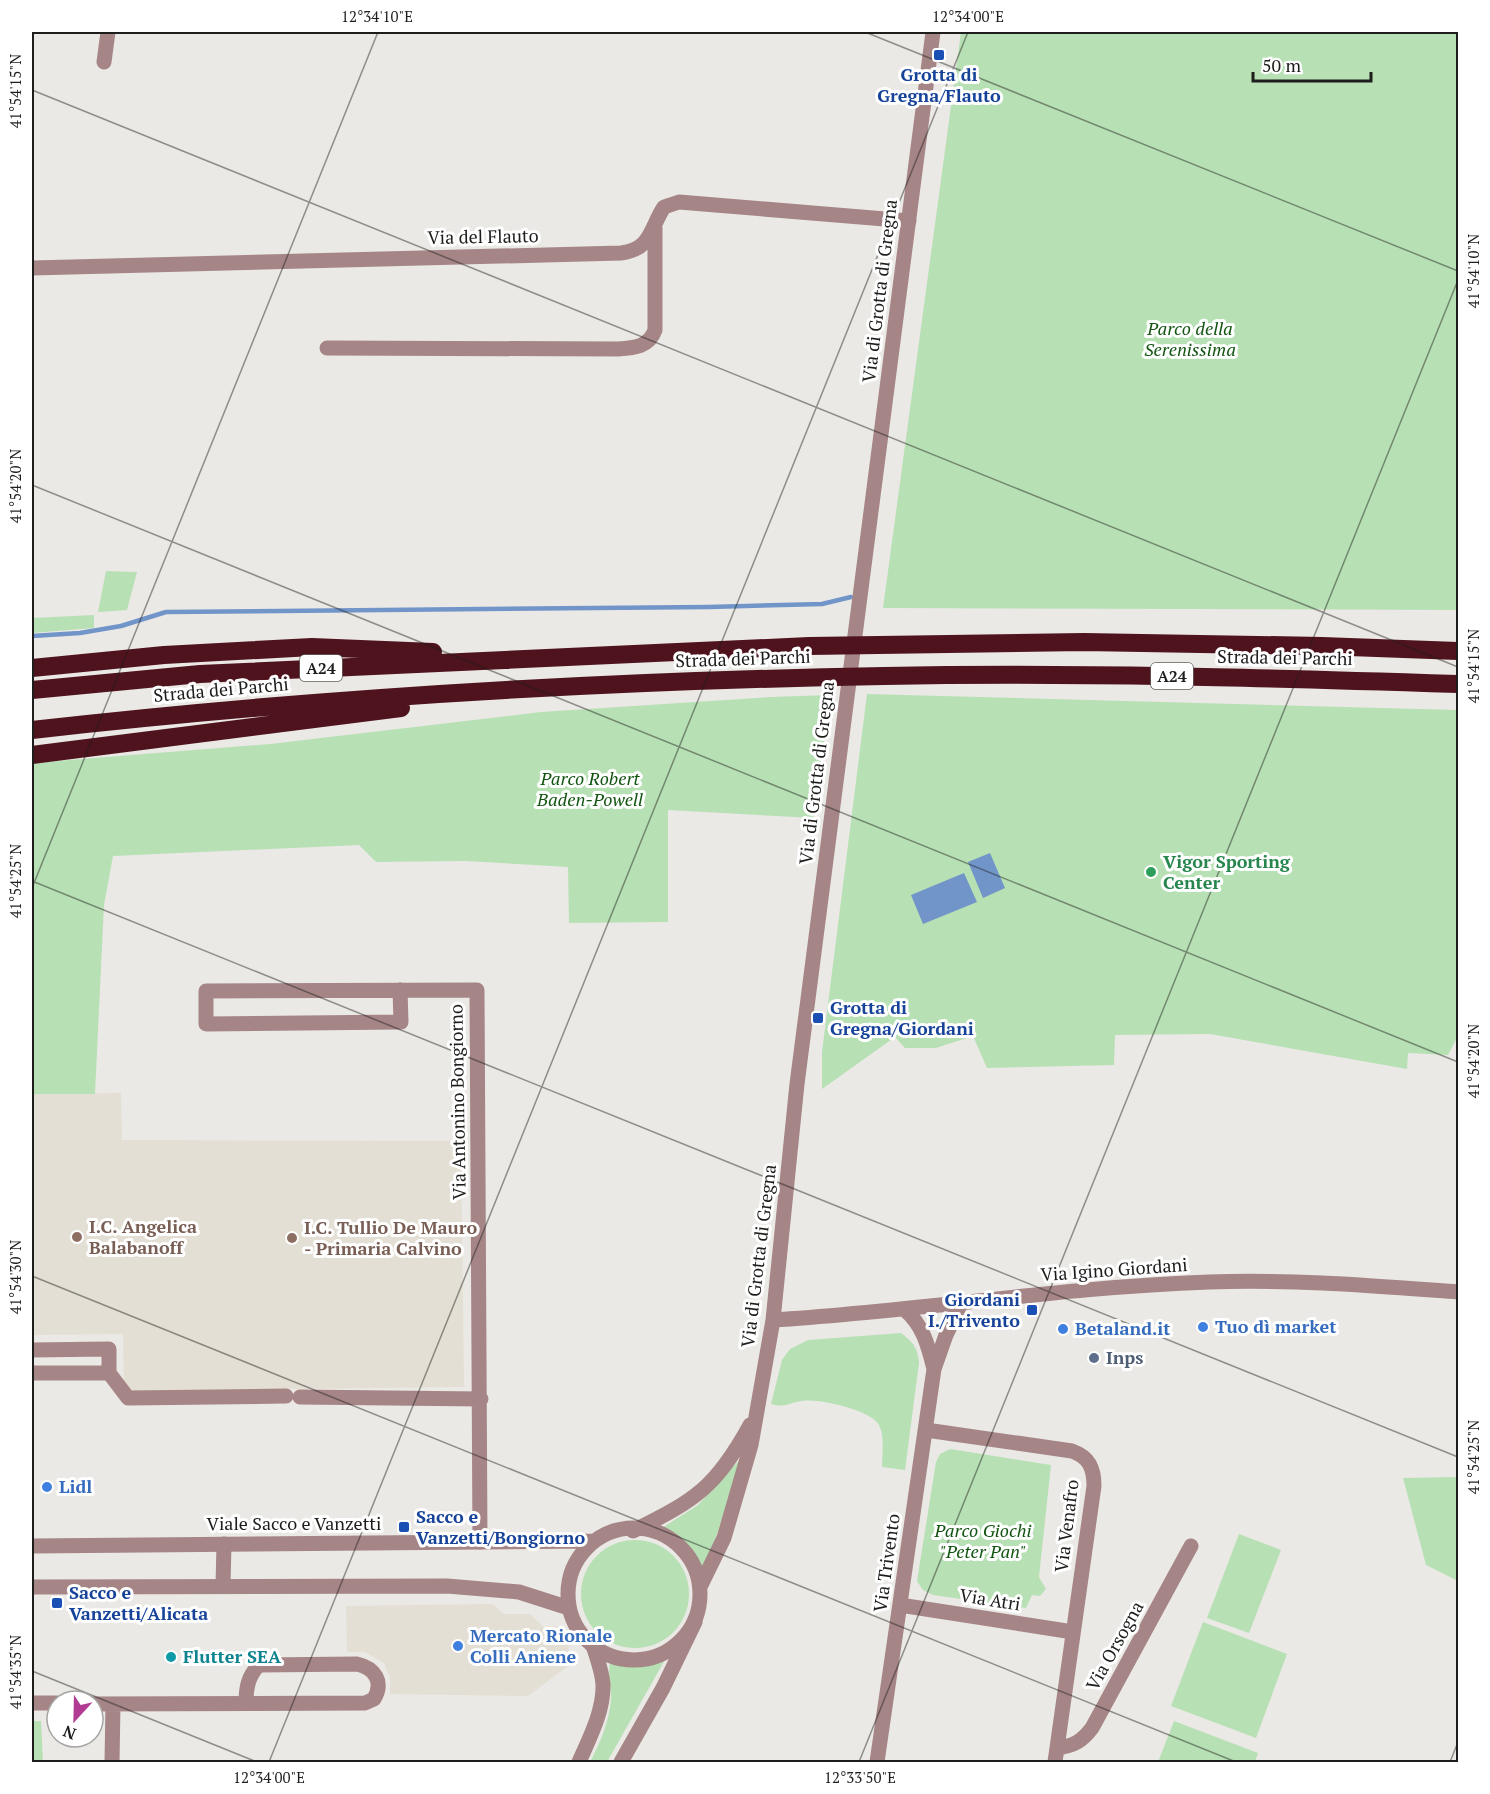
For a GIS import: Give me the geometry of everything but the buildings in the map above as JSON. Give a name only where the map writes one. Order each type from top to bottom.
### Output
[{"type":"highway","name":"Strada dei Parchi","points":[[32,690],[200,674],[809,646],[1179,643],[1458,651]]},
{"type":"highway","points":[[32,668],[164,655],[312,647],[545,657]]},
{"type":"highway","name":"Strada dei Parchi","points":[[32,730],[287,704],[557,688],[812,678],[1146,676],[1458,684]]},
{"type":"highway","points":[[32,755],[557,688]]},
{"type":"street","points":[[104,62],[108,32]]},
{"type":"street","name":"Via di Grotta di Gregna","points":[[700,1587],[724,1538],[751,1445],[774,1320],[798,1076],[933,32]]},
{"type":"street","name":"Via del Flauto","points":[[32,268],[621,253],[642,245],[649,237],[664,207],[678,202],[909,221]]},
{"type":"street","points":[[327,348],[625,348],[641,346],[649,340],[655,330],[655,225]]},
{"type":"street","name":"Via Antonino Bongiorno","points":[[400,990],[401,1022],[206,1024],[206,991],[400,990],[477,990],[480,1542]]},
{"type":"street","name":"Via Igino Giordani","points":[[774,1320],[1107,1288],[1244,1281],[1458,1292]]},
{"type":"street","name":"Via Trivento","points":[[878,1762],[934,1369],[961,1303]]},
{"type":"street","name":"Via Trivento","points":[[904,1309],[916,1321],[925,1336],[934,1369]]},
{"type":"street","points":[[32,1350],[109,1349],[109,1373],[128,1398],[481,1399]]},
{"type":"street","points":[[32,1374],[109,1373]]},
{"type":"street","name":"Via di Grotta di Gregna","points":[[633,1531],[677,1508],[708,1486],[731,1458],[756,1413]]},
{"type":"street","name":"Via Venafro","points":[[926,1430],[1072,1451],[1082,1455],[1093,1472],[1094,1486],[1056,1755]]},
{"type":"street","name":"Via di Grotta di Gregna","points":[[593,1541],[606,1534],[633,1531],[657,1534],[677,1546],[692,1564],[700,1587],[695,1622],[663,1688],[621,1762]]},
{"type":"street","points":[[32,1587],[447,1586],[519,1592],[569,1608],[567,1593],[571,1568],[581,1551],[593,1541]]},
{"type":"street","name":"Viale Sacco e Vanzetti","points":[[32,1546],[593,1541]]},
{"type":"street","points":[[223,1585],[224,1544]]},
{"type":"street","name":"Via Orsogna","points":[[1056,1755],[1085,1737],[1092,1728],[1191,1546]]},
{"type":"street","name":"Via Atri","points":[[900,1605],[1073,1632]]},
{"type":"street","name":"Via di Grotta di Gregna","points":[[569,1608],[577,1627],[592,1642],[612,1655],[624,1659],[650,1658],[672,1649],[695,1622]]},
{"type":"street","name":"Via di Grotta di Gregna","points":[[579,1762],[594,1726],[602,1693],[600,1667],[592,1642]]},
{"type":"street","points":[[105,1704],[365,1703],[375,1699],[379,1683],[372,1670],[363,1665],[268,1663],[259,1665],[254,1670],[247,1685],[246,1703]]},
{"type":"street","points":[[112,1762],[113,1704]]},
{"type":"shaded area","name":"I.C. Tullio De Mauro - Primaria Calvino","points":[[121,1093],[122,1140],[461,1141],[464,1387],[131,1391],[124,1385],[123,1334],[32,1335],[32,1094]]},
{"type":"shaded area","name":"Mercato Rionale Colli Aniene","points":[[493,1604],[504,1614],[530,1614],[544,1627],[556,1626],[569,1639],[568,1666],[528,1696],[390,1694],[390,1678],[384,1663],[365,1652],[347,1652],[346,1606]]},
{"type":"green space","name":"Parco della Serenissima","points":[[961,32],[1458,32],[1458,610],[883,608]]},
{"type":"green space","points":[[106,571],[137,572],[127,610],[98,612]]},
{"type":"green space","points":[[94,615],[94,628],[32,633],[32,618]]},
{"type":"green space","name":"Vigor Sporting Center","points":[[867,694],[1458,710],[1458,1036],[1448,1055],[1408,1053],[1407,1069],[1210,1034],[1115,1035],[1114,1065],[987,1068],[973,1036],[936,1048],[905,1048],[895,1037],[822,1089],[822,1052]]},
{"type":"green space","name":"Parco Robert Baden-Powell","points":[[831,695],[813,818],[668,810],[668,922],[569,923],[568,867],[465,861],[376,862],[359,845],[113,856],[104,905],[95,1094],[32,1094],[32,763],[270,744],[541,712]]},
{"type":"green space","points":[[901,1333],[914,1346],[919,1363],[905,1470],[882,1467],[881,1430],[879,1425],[866,1414],[820,1401],[771,1404],[782,1360],[790,1349],[808,1340]]},
{"type":"green space","name":"Parco Giochi \"Peter Pan\"","points":[[950,1449],[1051,1465],[1039,1577],[1046,1589],[1040,1596],[1032,1595],[1026,1608],[933,1595],[923,1590],[917,1581],[936,1462],[940,1454]]},
{"type":"green space","points":[[742,1457],[705,1571],[687,1545],[662,1528],[698,1505]]},
{"type":"green space","points":[[1458,1477],[1458,1581],[1426,1565],[1403,1478]]},
{"type":"green space","points":[[1239,1534],[1281,1550],[1249,1633],[1207,1618]]},
{"type":"green space","points":[[635,1540],[645,1541],[665,1549],[673,1556],[680,1564],[688,1584],[688,1604],[680,1624],[673,1632],[665,1639],[645,1647],[635,1648],[625,1647],[605,1639],[597,1632],[590,1624],[582,1604],[581,1594],[582,1584],[590,1564],[597,1556],[605,1549],[625,1541]]},
{"type":"green space","points":[[1203,1622],[1287,1654],[1256,1738],[1171,1706]]},
{"type":"green space","points":[[666,1658],[607,1762],[590,1762],[604,1732],[610,1708],[610,1662],[636,1665]]},
{"type":"green space","points":[[32,1721],[41,1721],[43,1762],[32,1762]]},
{"type":"green space","points":[[1174,1721],[1258,1753],[1255,1762],[1158,1762]]},
{"type":"water","points":[[990,853],[1005,888],[983,898],[968,862]]},
{"type":"water","points":[[964,873],[977,902],[923,924],[911,895]]},
{"type":"waterway","points":[[32,636],[80,633],[121,626],[166,612],[709,607],[822,604],[851,597]]},
{"type":"place","name":"Grotta di Gregna/Flauto","points":[[939,55]]},
{"type":"place","name":"Vigor Sporting Center","points":[[1151,872]]},
{"type":"place","name":"Grotta di Gregna/Giordani","points":[[818,1018]]},
{"type":"place","name":"I.C. Angelica Balabanoff","points":[[77,1237]]},
{"type":"place","name":"I.C. Tullio De Mauro - Primaria Calvino","points":[[292,1238]]},
{"type":"place","name":"Giordani I./Trivento","points":[[1032,1310]]},
{"type":"place","name":"Tuo dì market","points":[[1203,1327]]},
{"type":"place","name":"Betaland.it","points":[[1063,1329]]},
{"type":"place","name":"Inps","points":[[1094,1358]]},
{"type":"place","name":"Lidl","points":[[47,1487]]},
{"type":"place","name":"Sacco e Vanzetti/Bongiorno","points":[[404,1527]]},
{"type":"place","name":"Sacco e Vanzetti/Alicata","points":[[57,1603]]},
{"type":"place","name":"Mercato Rionale Colli Aniene","points":[[458,1646]]},
{"type":"place","name":"Flutter SEA","points":[[171,1657]]}]
